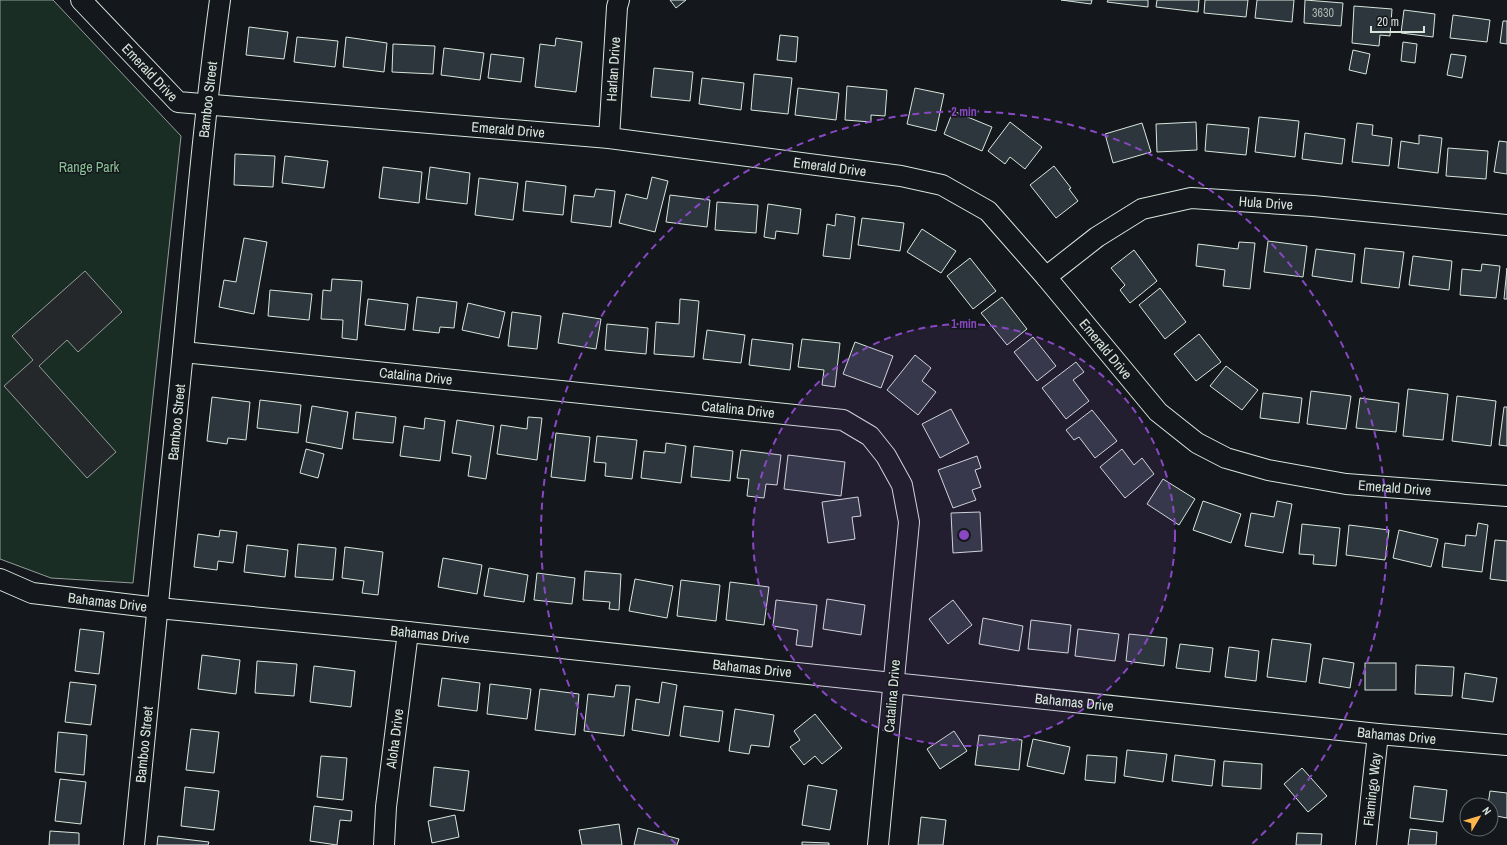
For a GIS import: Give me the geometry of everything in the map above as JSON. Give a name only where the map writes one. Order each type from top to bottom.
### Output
[{"type":"street","name":"Emerald Drive","points":[[81,0],[178,102],[609,138],[901,176],[942,185],[988,211],[1046,277],[1158,412],[1197,444],[1226,458],[1268,470],[1346,484],[1507,496]]},
{"type":"street","name":"Bamboo Street","points":[[134,845],[206,104],[220,0]]},
{"type":"street","name":"Harlan Drive","points":[[609,138],[617,7],[619,0]]},
{"type":"street","name":"Hula Drive","points":[[1046,277],[1097,237],[1142,209],[1191,198],[1313,206],[1507,225]]},
{"type":"street","name":"Catalina Drive","points":[[183,352],[843,420],[870,436],[886,456],[902,485],[909,522],[878,845]]},
{"type":"street","name":"Bahamas Drive","points":[[0,579],[32,593],[158,608],[408,632],[1378,734],[1507,745]]},
{"type":"street","name":"Aloha Drive","points":[[384,845],[386,807],[408,632]]},
{"type":"street","name":"Flamingo Way","points":[[1366,845],[1378,734]]},
{"type":"green space","name":"Range Park","points":[[0,0],[53,0],[181,136],[133,583],[51,578],[0,559]]},
{"type":"shaded area","points":[[85,271],[122,312],[78,352],[67,340],[39,366],[116,452],[87,478],[4,386],[33,360],[12,336]]},
{"type":"building","points":[[670,0],[686,0],[676,8]]},
{"type":"building","points":[[1061,0],[1092,0],[1091,4]]},
{"type":"building","points":[[1108,0],[1148,0],[1148,7],[1107,2]]},
{"type":"building","points":[[1157,0],[1199,0],[1198,12],[1156,7]]},
{"type":"building","points":[[1205,0],[1248,0],[1246,17],[1204,13]]},
{"type":"building","points":[[1257,0],[1294,0],[1292,22],[1255,18]]},
{"type":"building","points":[[1305,0],[1343,3],[1341,26],[1304,23]]},
{"type":"building","points":[[1354,6],[1392,9],[1390,36],[1380,35],[1379,46],[1352,43]]},
{"type":"building","points":[[1404,10],[1435,14],[1433,37],[1401,33]]},
{"type":"building","points":[[1453,15],[1490,20],[1487,42],[1450,38]]},
{"type":"building","points":[[1503,21],[1507,21],[1507,44],[1500,43]]},
{"type":"building","points":[[249,27],[288,32],[284,59],[246,55]]},
{"type":"building","points":[[780,35],[798,37],[796,62],[777,60]]},
{"type":"building","points":[[297,37],[338,41],[335,67],[294,62]]},
{"type":"building","points":[[346,37],[387,43],[384,72],[343,67]]},
{"type":"building","points":[[556,38],[582,42],[576,92],[535,87],[540,44],[555,46]]},
{"type":"building","points":[[1403,42],[1417,44],[1415,63],[1401,61]]},
{"type":"building","points":[[393,44],[435,46],[433,74],[392,72]]},
{"type":"building","points":[[444,48],[484,53],[480,80],[441,75]]},
{"type":"building","points":[[1353,50],[1370,54],[1366,74],[1349,70]]},
{"type":"building","points":[[491,54],[524,58],[521,82],[488,78]]},
{"type":"building","points":[[1451,54],[1466,56],[1462,78],[1447,75]]},
{"type":"building","points":[[654,68],[693,72],[690,101],[651,97]]},
{"type":"building","points":[[754,74],[792,78],[788,114],[751,110]]},
{"type":"building","points":[[702,78],[744,83],[741,110],[699,104]]},
{"type":"building","points":[[847,86],[887,90],[885,116],[871,115],[871,122],[845,120]]},
{"type":"building","points":[[798,88],[839,93],[836,120],[795,115]]},
{"type":"building","points":[[915,88],[944,94],[936,131],[907,124]]},
{"type":"building","points":[[953,111],[992,127],[982,151],[944,134]]},
{"type":"building","points":[[1259,117],[1299,121],[1295,157],[1255,152]]},
{"type":"building","points":[[1010,122],[1042,147],[1025,169],[1010,157],[1005,164],[988,151]]},
{"type":"building","points":[[1196,122],[1197,150],[1157,152],[1156,124]]},
{"type":"building","points":[[1142,123],[1151,152],[1113,163],[1105,134]]},
{"type":"building","points":[[1357,123],[1373,125],[1372,135],[1392,138],[1389,166],[1352,162]]},
{"type":"building","points":[[1207,124],[1249,128],[1246,155],[1205,151]]},
{"type":"building","points":[[1305,133],[1345,139],[1342,164],[1302,159]]},
{"type":"building","points":[[1419,135],[1442,138],[1438,173],[1398,168],[1401,141],[1419,144]]},
{"type":"building","points":[[1499,141],[1507,142],[1507,174],[1494,172]]},
{"type":"building","points":[[1448,148],[1488,151],[1486,179],[1446,176]]},
{"type":"building","points":[[235,154],[275,156],[273,187],[234,185]]},
{"type":"building","points":[[285,156],[328,161],[324,188],[282,183]]},
{"type":"building","points":[[1054,166],[1071,188],[1069,189],[1078,201],[1056,218],[1030,185]]},
{"type":"building","points":[[383,167],[422,172],[419,203],[379,198]]},
{"type":"building","points":[[430,167],[470,173],[467,204],[426,199]]},
{"type":"building","points":[[652,177],[668,181],[655,232],[619,223],[626,194],[647,199]]},
{"type":"building","points":[[479,178],[518,183],[513,220],[475,215]]},
{"type":"building","points":[[526,181],[566,186],[563,215],[523,211]]},
{"type":"building","points":[[596,189],[615,191],[611,227],[571,222],[574,195],[594,197]]},
{"type":"building","points":[[670,195],[710,200],[707,227],[666,222]]},
{"type":"building","points":[[717,202],[758,205],[756,233],[715,230]]},
{"type":"building","points":[[768,204],[801,209],[798,234],[776,231],[775,239],[764,237]]},
{"type":"building","points":[[836,214],[855,217],[850,259],[823,256],[827,224],[835,226]]},
{"type":"building","points":[[862,218],[904,223],[900,251],[858,245]]},
{"type":"building","points":[[922,229],[956,251],[941,273],[907,252]]},
{"type":"building","points":[[244,238],[267,242],[254,314],[219,307],[224,280],[236,282]]},
{"type":"building","points":[[1268,241],[1307,246],[1303,277],[1264,272]]},
{"type":"building","points":[[1239,242],[1255,243],[1250,289],[1223,286],[1225,270],[1196,266],[1198,244],[1238,249]]},
{"type":"building","points":[[1365,248],[1404,252],[1399,288],[1361,283]]},
{"type":"building","points":[[1316,249],[1355,254],[1352,282],[1312,276]]},
{"type":"building","points":[[1134,250],[1157,281],[1130,303],[1120,290],[1125,285],[1111,268]]},
{"type":"building","points":[[1413,256],[1452,261],[1449,290],[1409,285]]},
{"type":"building","points":[[970,258],[996,291],[973,309],[947,276]]},
{"type":"building","points":[[1482,264],[1500,266],[1496,298],[1460,295],[1462,269],[1481,271]]},
{"type":"building","points":[[1507,268],[1507,299],[1504,299]]},
{"type":"building","points":[[332,279],[362,281],[357,340],[342,338],[343,320],[321,319],[323,290],[331,291]]},
{"type":"building","points":[[1160,288],[1186,322],[1165,339],[1139,305]]},
{"type":"building","points":[[270,290],[312,294],[309,320],[268,316]]},
{"type":"building","points":[[417,297],[457,302],[454,328],[440,327],[439,333],[413,330]]},
{"type":"building","points":[[1002,297],[1027,329],[1007,345],[981,313]]},
{"type":"building","points":[[368,299],[408,304],[405,330],[365,325]]},
{"type":"building","points":[[680,299],[699,301],[694,357],[654,354],[656,322],[679,324]]},
{"type":"building","points":[[468,303],[505,312],[499,338],[462,330]]},
{"type":"building","points":[[512,312],[541,316],[537,349],[508,346]]},
{"type":"building","points":[[563,313],[601,319],[596,349],[558,343]]},
{"type":"building","points":[[607,324],[648,328],[646,354],[605,350]]},
{"type":"building","points":[[707,330],[745,335],[741,363],[703,359]]},
{"type":"building","points":[[1199,334],[1221,362],[1196,381],[1174,354]]},
{"type":"building","points":[[1033,337],[1056,366],[1037,381],[1014,352]]},
{"type":"building","points":[[752,339],[793,344],[790,370],[749,365]]},
{"type":"building","points":[[802,339],[840,343],[835,387],[822,385],[824,370],[798,367]]},
{"type":"building","points":[[855,342],[893,356],[881,388],[843,374]]},
{"type":"building","points":[[915,355],[931,368],[922,381],[936,392],[918,415],[887,390]]},
{"type":"building","points":[[1076,362],[1084,372],[1073,380],[1089,401],[1066,419],[1042,388]]},
{"type":"building","points":[[1226,366],[1258,390],[1242,410],[1210,386]]},
{"type":"building","points":[[1408,389],[1448,394],[1443,440],[1403,436]]},
{"type":"building","points":[[1311,391],[1351,396],[1346,429],[1307,424]]},
{"type":"building","points":[[1263,393],[1302,398],[1299,423],[1260,418]]},
{"type":"building","points":[[1457,396],[1496,401],[1491,446],[1452,441]]},
{"type":"building","points":[[212,397],[250,402],[246,440],[228,438],[227,444],[207,441]]},
{"type":"building","points":[[1360,398],[1399,403],[1396,432],[1356,428]]},
{"type":"building","points":[[260,400],[301,405],[298,433],[257,428]]},
{"type":"building","points":[[312,406],[348,412],[342,449],[306,442]]},
{"type":"building","points":[[1504,407],[1507,407],[1507,446],[1499,445]]},
{"type":"building","points":[[951,409],[969,443],[940,458],[922,424]]},
{"type":"building","points":[[1092,410],[1117,441],[1095,458],[1079,437],[1074,440],[1066,430]]},
{"type":"building","points":[[356,412],[396,417],[393,443],[353,439]]},
{"type":"building","points":[[528,417],[542,418],[537,460],[497,454],[501,425],[527,429]]},
{"type":"building","points":[[425,418],[445,421],[440,461],[400,456],[404,426],[424,429]]},
{"type":"building","points":[[457,420],[494,426],[486,479],[468,476],[471,456],[452,453]]},
{"type":"building","points":[[556,433],[590,437],[585,481],[551,477]]},
{"type":"building","points":[[597,436],[637,440],[632,479],[605,476],[606,463],[594,462]]},
{"type":"building","points":[[666,443],[686,446],[681,483],[641,478],[644,451],[665,453]]},
{"type":"building","points":[[694,446],[733,451],[730,481],[691,477]]},
{"type":"building","points":[[306,449],[324,454],[318,478],[300,473]]},
{"type":"building","points":[[1122,449],[1134,465],[1142,458],[1154,474],[1125,498],[1100,467]]},
{"type":"building","points":[[741,450],[781,455],[777,485],[766,484],[764,498],[747,496],[749,479],[737,478]]},
{"type":"building","points":[[788,455],[845,462],[841,496],[784,489]]},
{"type":"building","points":[[977,456],[981,468],[975,470],[981,487],[972,490],[976,500],[953,508],[938,470]]},
{"type":"building","points":[[1163,479],[1195,499],[1179,525],[1147,504]]},
{"type":"building","points":[[858,497],[861,516],[852,517],[855,539],[828,543],[822,502]]},
{"type":"building","points":[[1203,501],[1241,514],[1231,543],[1193,530]]},
{"type":"building","points":[[1277,501],[1292,504],[1283,553],[1245,546],[1251,513],[1274,517]]},
{"type":"building","points":[[980,512],[982,551],[953,553],[951,513]]},
{"type":"building","points":[[1478,523],[1488,525],[1482,572],[1442,567],[1445,543],[1465,546],[1466,535],[1476,536]]},
{"type":"building","points":[[1302,524],[1340,528],[1336,566],[1313,564],[1314,555],[1299,554]]},
{"type":"building","points":[[1349,525],[1389,530],[1385,560],[1346,555]]},
{"type":"building","points":[[220,530],[237,532],[233,563],[218,561],[217,570],[194,567],[198,534],[219,537]]},
{"type":"building","points":[[1399,530],[1438,539],[1431,567],[1393,558]]},
{"type":"building","points":[[1495,540],[1507,541],[1507,581],[1490,579]]},
{"type":"building","points":[[298,544],[336,548],[333,580],[295,577]]},
{"type":"building","points":[[247,545],[288,550],[285,577],[244,572]]},
{"type":"building","points":[[345,547],[383,552],[378,595],[362,593],[364,581],[342,578]]},
{"type":"building","points":[[443,558],[482,565],[477,594],[438,587]]},
{"type":"building","points":[[489,568],[528,575],[524,602],[484,596]]},
{"type":"building","points":[[585,571],[621,574],[619,610],[609,609],[610,602],[583,600]]},
{"type":"building","points":[[537,573],[575,578],[572,604],[534,600]]},
{"type":"building","points":[[635,579],[673,586],[667,618],[629,611]]},
{"type":"building","points":[[681,580],[720,585],[716,621],[677,616]]},
{"type":"building","points":[[730,582],[769,587],[764,625],[726,620]]},
{"type":"building","points":[[827,599],[865,605],[861,635],[823,629]]},
{"type":"building","points":[[776,600],[817,605],[812,647],[796,645],[798,630],[773,626]]},
{"type":"building","points":[[953,600],[972,625],[948,644],[929,619]]},
{"type":"building","points":[[983,618],[1023,626],[1019,651],[979,644]]},
{"type":"building","points":[[1031,620],[1071,625],[1068,653],[1028,649]]},
{"type":"building","points":[[80,629],[104,632],[99,674],[75,671]]},
{"type":"building","points":[[1078,629],[1119,634],[1115,661],[1075,656]]},
{"type":"building","points":[[1129,634],[1167,638],[1164,666],[1126,661]]},
{"type":"building","points":[[1272,639],[1311,644],[1306,682],[1267,677]]},
{"type":"building","points":[[1180,644],[1213,648],[1210,672],[1176,668]]},
{"type":"building","points":[[1229,647],[1259,651],[1256,681],[1225,677]]},
{"type":"building","points":[[202,655],[240,660],[236,694],[198,689]]},
{"type":"building","points":[[1323,658],[1354,663],[1350,688],[1319,683]]},
{"type":"building","points":[[257,661],[297,664],[294,696],[255,693]]},
{"type":"building","points":[[1365,663],[1396,663],[1396,690],[1365,690]]},
{"type":"building","points":[[1416,665],[1454,667],[1452,696],[1415,694]]},
{"type":"building","points":[[314,666],[355,671],[351,707],[310,702]]},
{"type":"building","points":[[1465,673],[1497,678],[1493,702],[1462,698]]},
{"type":"building","points":[[442,678],[480,683],[477,711],[438,706]]},
{"type":"building","points":[[70,682],[96,685],[91,725],[65,722]]},
{"type":"building","points":[[662,682],[677,685],[669,736],[632,730],[636,699],[659,703]]},
{"type":"building","points":[[490,684],[531,689],[527,719],[487,714]]},
{"type":"building","points":[[616,685],[630,686],[624,736],[584,731],[588,694],[614,697]]},
{"type":"building","points":[[540,689],[579,694],[575,735],[535,730]]},
{"type":"building","points":[[684,706],[723,711],[719,742],[680,736]]},
{"type":"building","points":[[735,709],[774,715],[769,747],[751,745],[749,754],[729,751]]},
{"type":"building","points":[[815,714],[842,748],[822,764],[815,756],[804,765],[790,747],[800,740],[794,731]]},
{"type":"building","points":[[191,729],[219,732],[214,773],[186,770]]},
{"type":"building","points":[[954,731],[967,751],[940,769],[927,749]]},
{"type":"building","points":[[58,732],[87,735],[84,775],[55,772]]},
{"type":"building","points":[[979,735],[1022,740],[1019,770],[975,765]]},
{"type":"building","points":[[1033,739],[1070,747],[1064,774],[1027,766]]},
{"type":"building","points":[[1127,750],[1167,754],[1163,782],[1124,776]]},
{"type":"building","points":[[1087,755],[1117,757],[1115,783],[1085,780]]},
{"type":"building","points":[[1175,755],[1215,760],[1212,786],[1172,781]]},
{"type":"building","points":[[321,756],[347,758],[343,800],[317,797]]},
{"type":"building","points":[[1224,761],[1262,764],[1261,789],[1222,786]]},
{"type":"building","points":[[434,767],[469,771],[464,811],[430,806]]},
{"type":"building","points":[[1302,768],[1327,796],[1308,812],[1284,784]]},
{"type":"building","points":[[60,779],[86,782],[81,824],[55,821]]},
{"type":"building","points":[[808,785],[837,790],[830,830],[802,825]]},
{"type":"building","points":[[1414,786],[1447,790],[1443,822],[1410,818]]},
{"type":"building","points":[[185,787],[219,791],[214,830],[181,826]]},
{"type":"building","points":[[1490,791],[1507,793],[1507,818],[1499,816],[1499,797],[1489,797]]},
{"type":"building","points":[[314,806],[352,811],[351,821],[340,820],[337,845],[310,841]]},
{"type":"building","points":[[455,815],[459,837],[432,843],[428,821]]},
{"type":"building","points":[[921,817],[946,820],[943,845],[918,845]]},
{"type":"building","points":[[619,824],[622,845],[582,845],[579,830]]},
{"type":"building","points":[[638,828],[679,839],[677,845],[634,845]]},
{"type":"building","points":[[1410,829],[1437,832],[1436,845],[1408,845]]},
{"type":"building","points":[[50,831],[79,833],[79,845],[49,845]]},
{"type":"building","points":[[1297,833],[1322,834],[1321,845],[1296,845]]},
{"type":"building","points":[[158,836],[209,842],[208,845],[157,845]]},
{"type":"building","points":[[802,842],[829,843],[829,845],[802,845]]}]
